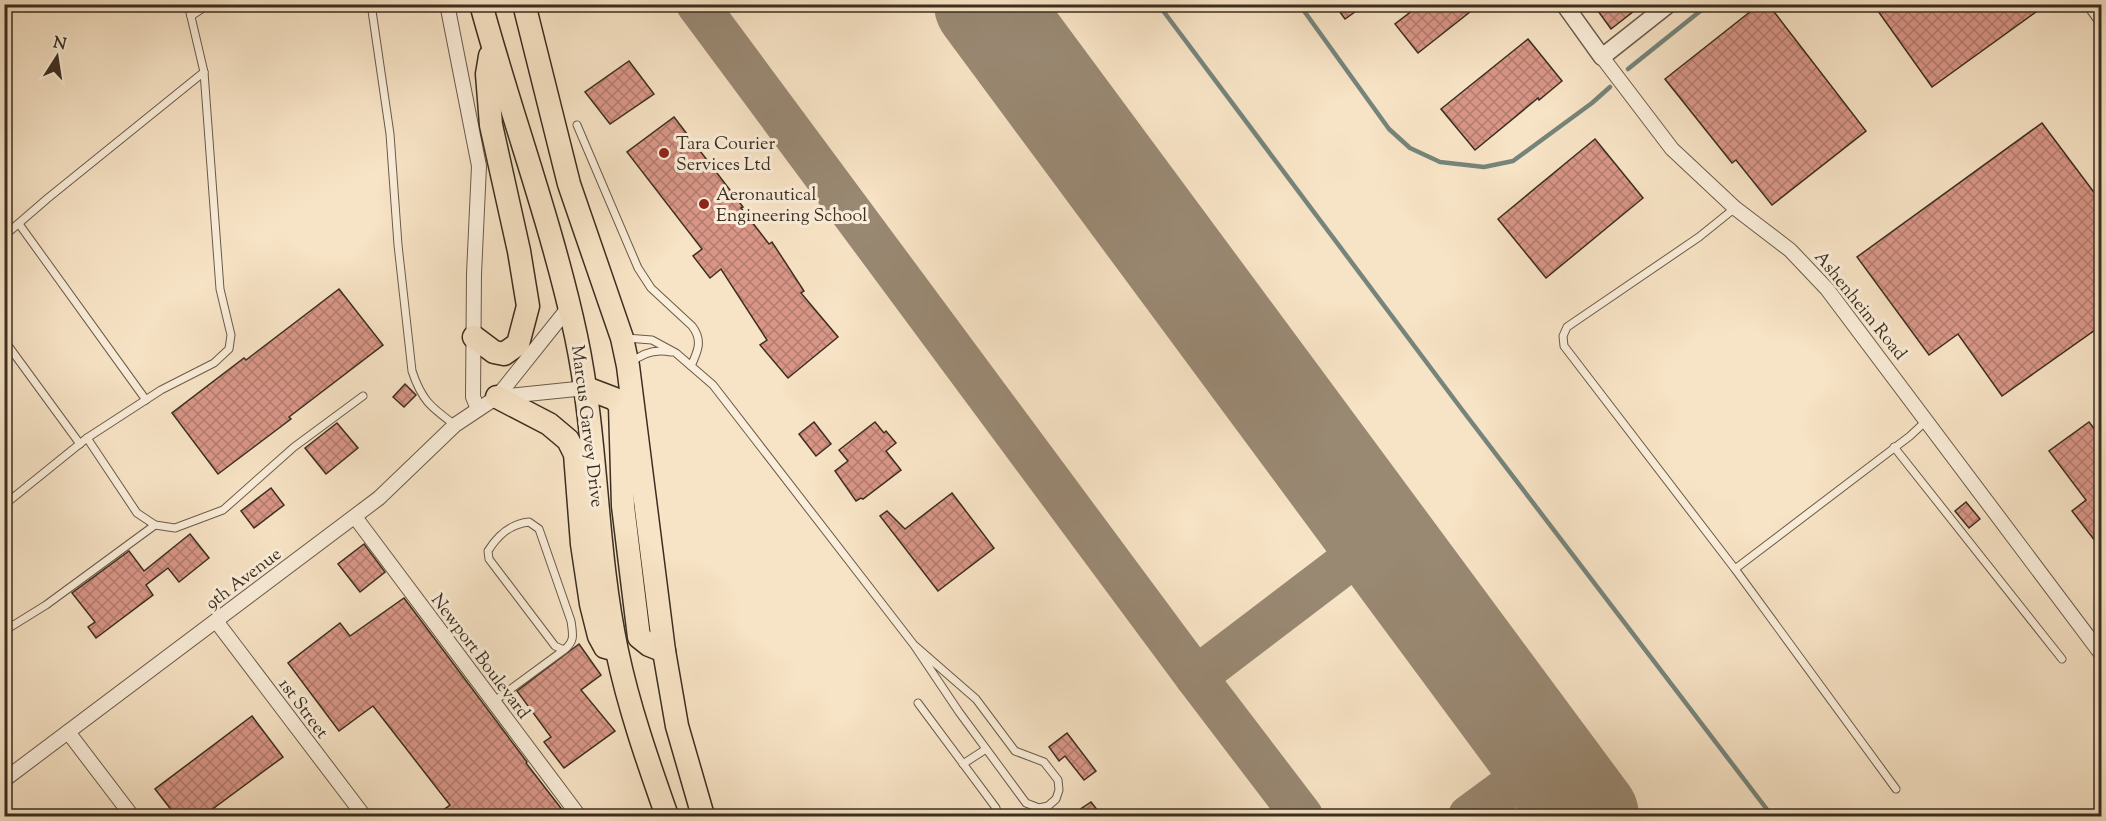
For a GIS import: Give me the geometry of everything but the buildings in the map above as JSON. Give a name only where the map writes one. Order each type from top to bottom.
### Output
[{"type":"highway","name":"Marcus Garvey Drive","points":[[481,4],[546,221],[569,307],[586,388],[603,562],[616,650],[634,722],[667,816]]},
{"type":"highway","points":[[524,4],[569,183],[622,338],[628,366],[664,651],[677,726],[703,816]]},
{"type":"highway","points":[[474,337],[494,352],[504,354],[518,344],[528,306],[519,251],[491,125],[487,74],[492,45]]},
{"type":"highway","points":[[586,388],[615,399],[620,406],[623,506],[639,636],[650,645],[664,651]]},
{"type":"highway","points":[[488,403],[549,424],[568,440],[575,454],[582,544],[591,604],[599,636],[605,647],[616,650]]},
{"type":"street","points":[[447,4],[479,166],[474,274],[473,397],[488,403]]},
{"type":"street","name":"Ashenheim Road","points":[[1564,4],[1672,149],[1735,208],[1790,250],[1827,289],[2102,655]]},
{"type":"street","points":[[1602,57],[1669,4]]},
{"type":"street","name":"9th Avenue","points":[[4,780],[379,498],[455,425],[488,403],[569,307]]},
{"type":"street","name":"9th Avenue","points":[[488,403],[586,388]]},
{"type":"street","name":"Newport Boulevard","points":[[355,517],[579,816]]},
{"type":"street","name":"1st Street","points":[[216,621],[364,816]]},
{"type":"street","points":[[68,732],[132,816]]},
{"type":"lane","points":[[4,505],[87,438],[146,400],[214,363],[229,349],[231,335],[220,289],[204,72],[188,4]]},
{"type":"lane","points":[[191,16],[209,4]]},
{"type":"lane","points":[[371,4],[390,134],[398,245],[412,371],[418,390],[429,406],[455,425]]},
{"type":"lane","points":[[2086,4],[2102,26]]},
{"type":"lane","points":[[4,236],[204,72]]},
{"type":"lane","points":[[577,125],[638,268],[651,288],[698,333],[699,347],[691,366]]},
{"type":"lane","points":[[1735,208],[1699,237],[1567,327],[1563,336],[1564,346],[1735,569],[1896,789]]},
{"type":"lane","points":[[19,224],[146,400]]},
{"type":"lane","points":[[622,338],[652,340],[676,353],[713,385],[914,645],[986,749],[1030,806],[1044,807],[1056,799],[1059,790],[1058,780],[1044,762],[1015,751],[976,699],[914,645]]},
{"type":"lane","points":[[4,340],[80,444]]},
{"type":"lane","points":[[628,366],[645,354],[655,351],[676,353]]},
{"type":"lane","points":[[87,438],[137,513],[155,525],[176,528],[223,510],[294,447],[363,396]]},
{"type":"lane","points":[[1735,569],[1926,421]]},
{"type":"lane","points":[[1894,447],[2062,659]]},
{"type":"lane","points":[[493,702],[564,650],[571,644],[573,634],[571,621],[539,529],[529,522],[516,524],[496,539],[488,551],[489,559],[555,646],[564,650]]},
{"type":"lane","points":[[4,631],[46,605],[155,525]]},
{"type":"lane","points":[[918,703],[996,808],[998,816]]},
{"type":"lane","points":[[963,765],[986,749]]},
{"type":"waterway","points":[[1158,4],[1463,411],[1772,816]]},
{"type":"waterway","points":[[1299,4],[1389,129],[1410,148],[1440,162],[1484,167],[1513,161],[1592,103],[1610,87]]},
{"type":"waterway","points":[[1628,69],[1709,4]]},
{"type":"taxiway","points":[[697,4],[1196,677],[1302,816]]},
{"type":"taxiway","points":[[1196,677],[1380,537]]},
{"type":"taxiway","points":[[1469,816],[1545,760]]},
{"type":"runway","points":[[986,4],[1587,816]]},
{"type":"place","name":"Tara Courier Services Ltd","points":[[664,153]]},
{"type":"place","name":"Aeronautical Engineering School","points":[[704,204]]}]
